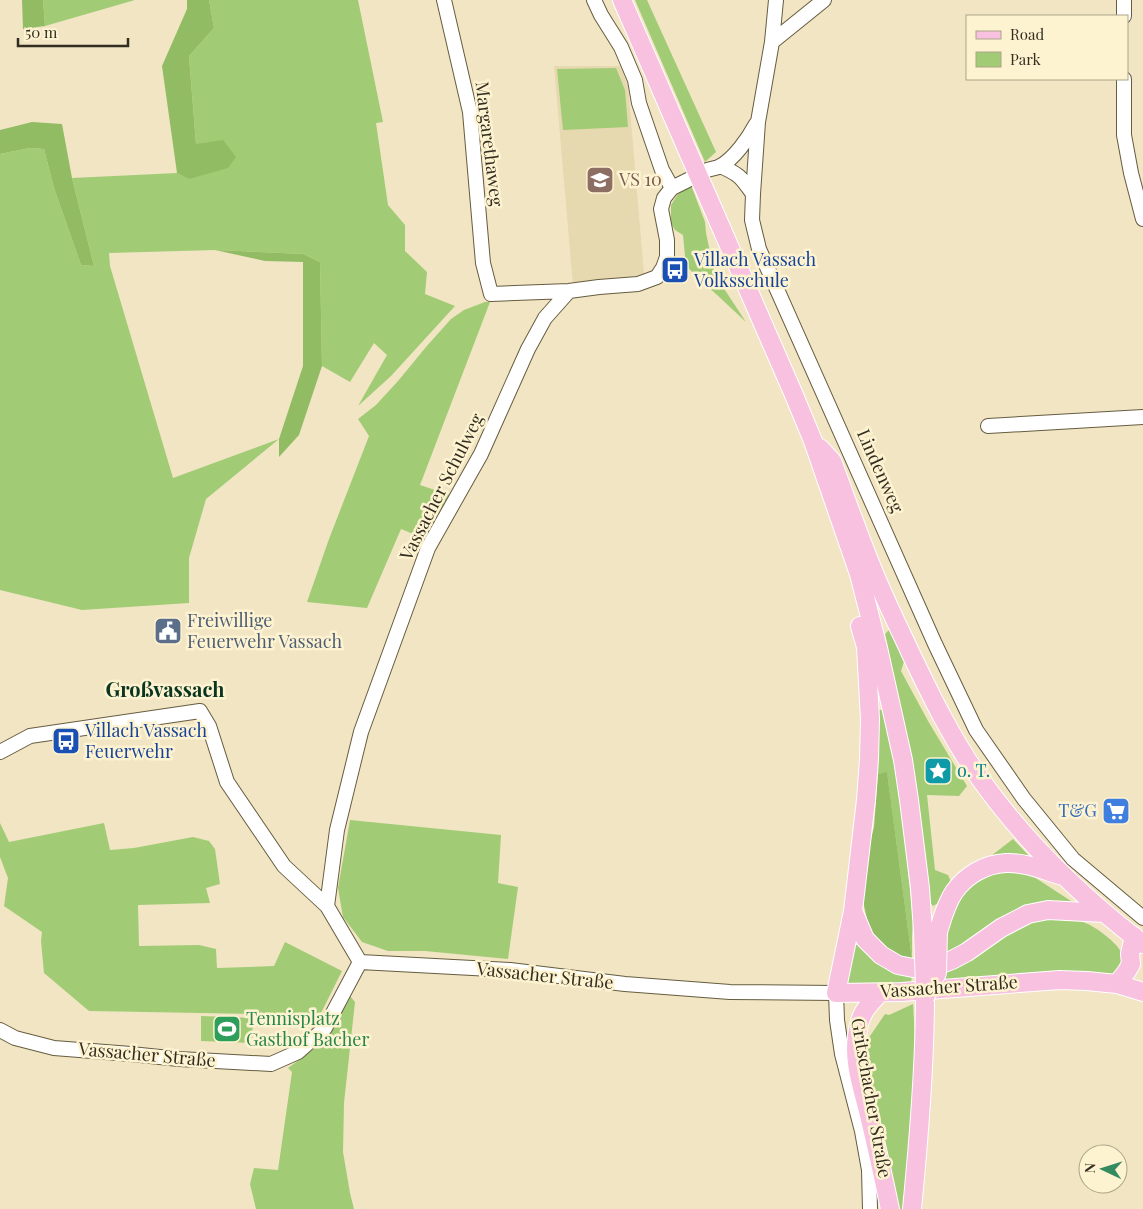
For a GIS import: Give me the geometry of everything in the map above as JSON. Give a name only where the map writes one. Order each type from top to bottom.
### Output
[{"type":"main road","points":[[622,0],[813,441],[859,574],[878,648],[903,760],[919,878],[937,973],[925,996],[925,1029],[918,1147],[912,1209]]},
{"type":"main road","points":[[813,441],[832,462],[877,581],[919,672],[947,728],[980,780],[1008,815],[1063,876],[1138,940],[1130,954],[1131,964],[1128,972],[1117,984]]},
{"type":"main road","points":[[836,993],[853,911],[869,759],[870,720],[866,647],[854,602],[859,574]]},
{"type":"main road","points":[[930,931],[954,893],[970,875],[988,865],[1008,863],[1063,876]]},
{"type":"main road","points":[[853,911],[865,939],[881,955],[898,965],[913,968],[938,965],[952,960],[967,952],[1001,928],[1028,914],[1048,910],[1104,912]]},
{"type":"main road","name":"Vassacher Straße","points":[[836,993],[902,992],[1060,980],[1117,984],[1143,992]]},
{"type":"main road","points":[[880,993],[862,1015],[856,1036],[856,1061],[884,1176],[890,1209]]},
{"type":"street","name":"Margarethaweg","points":[[444,0],[470,112],[484,263],[491,294],[569,291]]},
{"type":"street","points":[[594,0],[621,47],[635,80],[639,103],[662,170],[672,188]]},
{"type":"street","name":"Lindenweg","points":[[776,0],[772,42],[758,122],[753,194],[752,220],[759,249],[935,644],[976,730],[1024,799],[1073,859],[1143,918]]},
{"type":"street","points":[[772,42],[824,0]]},
{"type":"street","points":[[1124,0],[1124,15]]},
{"type":"street","points":[[1124,80],[1124,135],[1131,173],[1143,219]]},
{"type":"street","points":[[753,194],[742,178],[732,171],[713,168],[732,156],[747,139],[758,122]]},
{"type":"street","points":[[569,291],[638,284],[657,277],[667,257],[667,240],[661,209],[664,198],[672,188],[690,178]]},
{"type":"street","name":"Vassacher Schulweg","points":[[327,906],[337,830],[361,732],[428,548],[481,454],[544,318],[569,291]]},
{"type":"street","points":[[988,426],[1143,416]]},
{"type":"street","points":[[0,752],[30,736],[200,711],[209,726],[228,782],[284,866],[327,906],[360,962]]},
{"type":"street","name":"Vassacher Straße","points":[[0,1030],[15,1038],[54,1048],[179,1059],[271,1064],[298,1052],[325,1028],[360,962],[510,970],[625,984],[730,992],[836,993]]},
{"type":"street","name":"Gritschacher Straße","points":[[836,993],[837,1020],[842,1054],[862,1132],[868,1170],[870,1209]]},
{"type":"shaded area","name":"VS 10","points":[[554,66],[620,66],[628,86],[644,274],[573,285]]},
{"type":"green space","points":[[22,0],[43,0],[45,26],[23,29]]},
{"type":"green space","points":[[43,0],[135,0],[45,26]]},
{"type":"green space","points":[[187,0],[209,0],[214,28],[189,56],[196,144],[223,140],[236,157],[228,168],[189,179],[177,173],[162,66],[187,9]]},
{"type":"green space","points":[[209,0],[358,0],[383,122],[376,123],[388,205],[405,225],[405,251],[427,272],[425,294],[455,306],[391,376],[358,406],[387,355],[374,343],[350,382],[322,366],[320,262],[303,254],[215,250],[109,253],[110,266],[173,478],[279,439],[206,499],[189,558],[189,603],[82,610],[0,590],[0,154],[30,148],[44,149],[54,188],[81,265],[94,266],[72,178],[177,173],[190,179],[196,144],[189,56],[214,28]]},
{"type":"green space","points":[[635,0],[647,0],[716,152],[705,162]]},
{"type":"green space","points":[[616,68],[625,90],[628,127],[563,130],[557,69]]},
{"type":"green space","points":[[32,122],[62,124],[72,178],[94,266],[81,265],[54,188],[44,149],[30,148],[0,154],[0,130]]},
{"type":"green space","points":[[691,185],[705,222],[715,275],[746,322],[686,266],[683,235],[675,230],[671,223],[671,205],[678,194]]},
{"type":"green space","points":[[215,250],[303,254],[320,262],[322,366],[299,435],[279,457],[279,439],[303,366],[303,262],[265,261]]},
{"type":"green space","points":[[490,302],[420,485],[453,496],[426,539],[401,529],[367,608],[307,602],[369,436],[358,419],[376,405],[451,319],[464,310]]},
{"type":"green space","points":[[889,630],[894,633],[905,658],[901,671],[967,786],[959,796],[927,795],[935,870],[948,875],[951,882],[940,902],[933,906],[929,901],[919,805],[885,634]]},
{"type":"green space","points":[[878,710],[884,710],[901,800],[913,921],[912,959],[887,773],[878,774]]},
{"type":"green space","points":[[887,772],[912,959],[889,952],[869,928],[863,901],[866,859],[874,827],[878,774]]},
{"type":"green space","points":[[350,820],[501,835],[498,883],[518,887],[508,959],[425,951],[388,951],[362,942],[343,917],[338,888]]},
{"type":"green space","points":[[0,823],[9,842],[104,823],[110,850],[134,848],[193,837],[209,841],[215,849],[220,884],[206,888],[210,903],[138,905],[139,946],[199,945],[216,949],[217,968],[274,966],[285,942],[342,971],[320,1015],[89,1011],[44,973],[42,932],[4,906],[8,878],[0,857]]},
{"type":"green space","points":[[1013,839],[1031,858],[987,859]]},
{"type":"green space","points":[[1012,869],[1025,871],[1074,903],[947,956],[946,928],[962,892],[974,881],[994,872]]},
{"type":"green space","points":[[1045,917],[1072,919],[1083,922],[1107,937],[1122,953],[1124,959],[1120,970],[1112,975],[945,982],[945,970],[1026,923]]},
{"type":"green space","points":[[855,937],[912,975],[911,983],[848,985],[847,981]]},
{"type":"green space","points":[[350,996],[355,1002],[344,1103],[343,1152],[354,1209],[256,1209],[250,1184],[254,1168],[278,1170],[292,1072],[288,1068],[322,1043],[335,1025]]},
{"type":"green space","points":[[913,1004],[915,1055],[911,1132],[904,1209],[897,1209],[866,1073],[866,1042],[885,1014],[889,1015]]},
{"type":"green space","name":"Tennisplatz Gasthof Bacher","points":[[201,1016],[253,1018],[252,1043],[201,1041]]},
{"type":"place","name":"VS 10","points":[[600,180]]},
{"type":"place","name":"Villach Vassach Volksschule","points":[[675,270]]},
{"type":"place","name":"Freiwillige Feuerwehr Vassach","points":[[168,631]]},
{"type":"place","name":"Villach Vassach Feuerwehr","points":[[66,741]]},
{"type":"place","name":"o. T.","points":[[938,771]]},
{"type":"place","name":"T&G","points":[[1116,811]]},
{"type":"place","name":"Tennisplatz Gasthof Bacher","points":[[227,1029]]},
{"type":"district","name":"Großvassach","points":[[165,690]]}]
